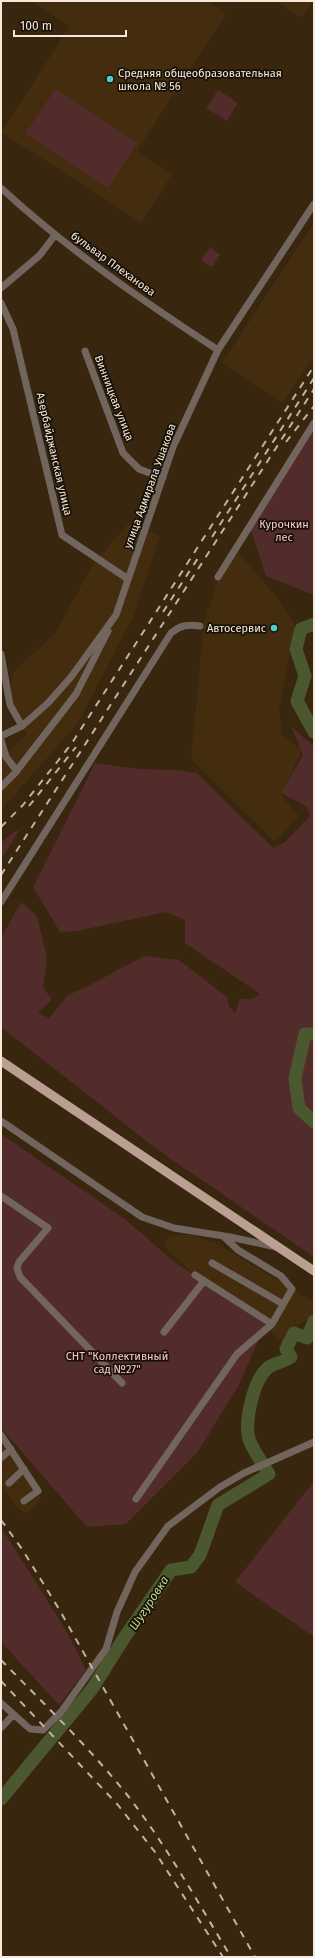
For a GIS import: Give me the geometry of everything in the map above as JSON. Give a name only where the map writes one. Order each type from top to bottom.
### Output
[{"type":"main road","points":[[1,1061],[314,1272]]},
{"type":"street","name":"бульвар Плеханова","points":[[1,188],[55,236],[162,313],[218,350]]},
{"type":"street","name":"улица Адмирала Ушакова","points":[[1,736],[22,726],[48,703],[71,677],[116,615],[173,447],[218,350],[314,204]]},
{"type":"street","points":[[1,288],[40,255],[55,236]]},
{"type":"street","name":"Азербайджанская улица","points":[[1,303],[13,329],[62,535],[128,579]]},
{"type":"street","name":"Винницкая улица","points":[[85,351],[124,453],[138,469],[163,478]]},
{"type":"street","points":[[218,577],[314,423]]},
{"type":"street","points":[[1,787],[17,771],[76,694],[116,615]]},
{"type":"street","points":[[1,902],[171,633],[179,626],[200,626]]},
{"type":"street","points":[[1,654],[10,705],[22,726]]},
{"type":"street","points":[[1,740],[6,757],[17,771]]},
{"type":"street","points":[[1,1121],[142,1217],[174,1228],[278,1247]]},
{"type":"street","points":[[1,1196],[48,1228],[19,1262],[17,1268],[20,1277],[122,1384]]},
{"type":"street","points":[[136,1499],[237,1354],[272,1324],[292,1289],[281,1276],[238,1250],[224,1236]]},
{"type":"street","points":[[212,1263],[283,1304]]},
{"type":"street","points":[[195,1275],[272,1324]]},
{"type":"street","points":[[164,1332],[204,1281]]},
{"type":"street","points":[[1,1435],[38,1491],[24,1501]]},
{"type":"street","points":[[1,1703],[30,1729],[43,1730],[61,1712],[106,1649],[117,1612],[135,1572],[168,1526],[220,1487],[244,1472],[314,1442]]},
{"type":"street","points":[[1,1458],[11,1449]]},
{"type":"street","points":[[9,1483],[24,1469]]},
{"type":"street","points":[[1,1728],[13,1715]]},
{"type":"shaded area","name":"Средняя общеобразовательная школа № 56","points":[[31,1],[207,1],[226,14],[137,151],[172,174],[141,223],[1,132],[70,26]]},
{"type":"shaded area","points":[[276,1],[313,1],[302,18]]},
{"type":"shaded area","points":[[314,223],[314,357],[283,403],[222,363]]},
{"type":"shaded area","points":[[129,523],[160,536],[134,615],[78,723],[1,810],[1,758],[27,734],[8,706],[13,673],[56,632],[93,564]]},
{"type":"shaded area","points":[[238,552],[275,595],[295,625],[279,710],[282,734],[302,750],[282,794],[284,799],[299,816],[275,842],[191,759],[204,622],[219,577]]},
{"type":"shaded area","points":[[170,1235],[193,1235],[216,1243],[314,1302],[314,1310],[310,1318],[290,1331],[285,1343],[274,1335],[257,1317],[201,1281],[163,1245]]},
{"type":"shaded area","points":[[1,1435],[42,1500],[25,1514],[18,1508],[1,1485]]},
{"type":"green space","points":[[55,89],[137,143],[108,188],[25,134]]},
{"type":"green space","points":[[218,90],[238,103],[227,121],[206,108]]},
{"type":"green space","points":[[210,247],[220,255],[212,267],[201,260]]},
{"type":"green space","name":"Курочкин лес","points":[[314,429],[314,595],[266,576],[250,527]]},
{"type":"green space","points":[[291,726],[314,746],[314,1257],[158,1150],[1,1027],[1,938],[21,902],[37,916],[47,957],[43,987],[52,1000],[38,1013],[49,1018],[68,995],[144,956],[179,960],[227,997],[229,1007],[236,1013],[239,999],[252,999],[260,994],[185,943],[185,920],[166,912],[77,931],[60,932],[33,887],[95,763],[138,769],[177,770],[197,773],[273,848],[285,842],[310,816],[307,807],[281,793],[303,755]]},
{"type":"green space","points":[[15,831],[19,831],[1,860],[1,843]]},
{"type":"green space","name":"СНТ \"Коллективный сад №27\"","points":[[1,1134],[125,1219],[177,1264],[267,1320],[239,1385],[197,1453],[126,1524],[87,1527],[1,1428]]},
{"type":"green space","points":[[314,1481],[314,1637],[235,1582]]},
{"type":"green space","points":[[1,1529],[67,1632],[86,1670],[59,1705],[1,1642]]},
{"type":"waterway","name":"Шугуровка","points":[[314,624],[301,629],[296,649],[305,676],[297,701],[314,732]]},
{"type":"waterway","name":"Шугуровка","points":[[314,1034],[305,1034],[295,1078],[299,1108],[314,1122]]},
{"type":"waterway","name":"Шугуровка","points":[[1,1799],[92,1689],[124,1638],[171,1570],[191,1567],[200,1555],[218,1505],[269,1474],[252,1446],[248,1434],[249,1414],[254,1392],[258,1381],[269,1367],[291,1357],[286,1349],[294,1333],[307,1338],[314,1321]]},
{"type":"railway","points":[[1,827],[23,805],[72,743],[314,366]]},
{"type":"railway","points":[[212,537],[314,378]]},
{"type":"railway","points":[[1,875],[314,389]]},
{"type":"railway","points":[[286,442],[314,406]]},
{"type":"railway","points":[[163,612],[200,555]]},
{"type":"railway","points":[[29,806],[76,747]]},
{"type":"railway","points":[[1,1520],[22,1549],[59,1609],[255,1957]]},
{"type":"railway","points":[[1,1660],[82,1743],[128,1796],[169,1855],[231,1957]]},
{"type":"railway","points":[[1,1681],[118,1805],[155,1852],[223,1957]]},
{"type":"place","name":"Средняя общеобразовательная школа № 56","points":[[110,79]]},
{"type":"place","name":"Автосервис","points":[[274,628]]}]
